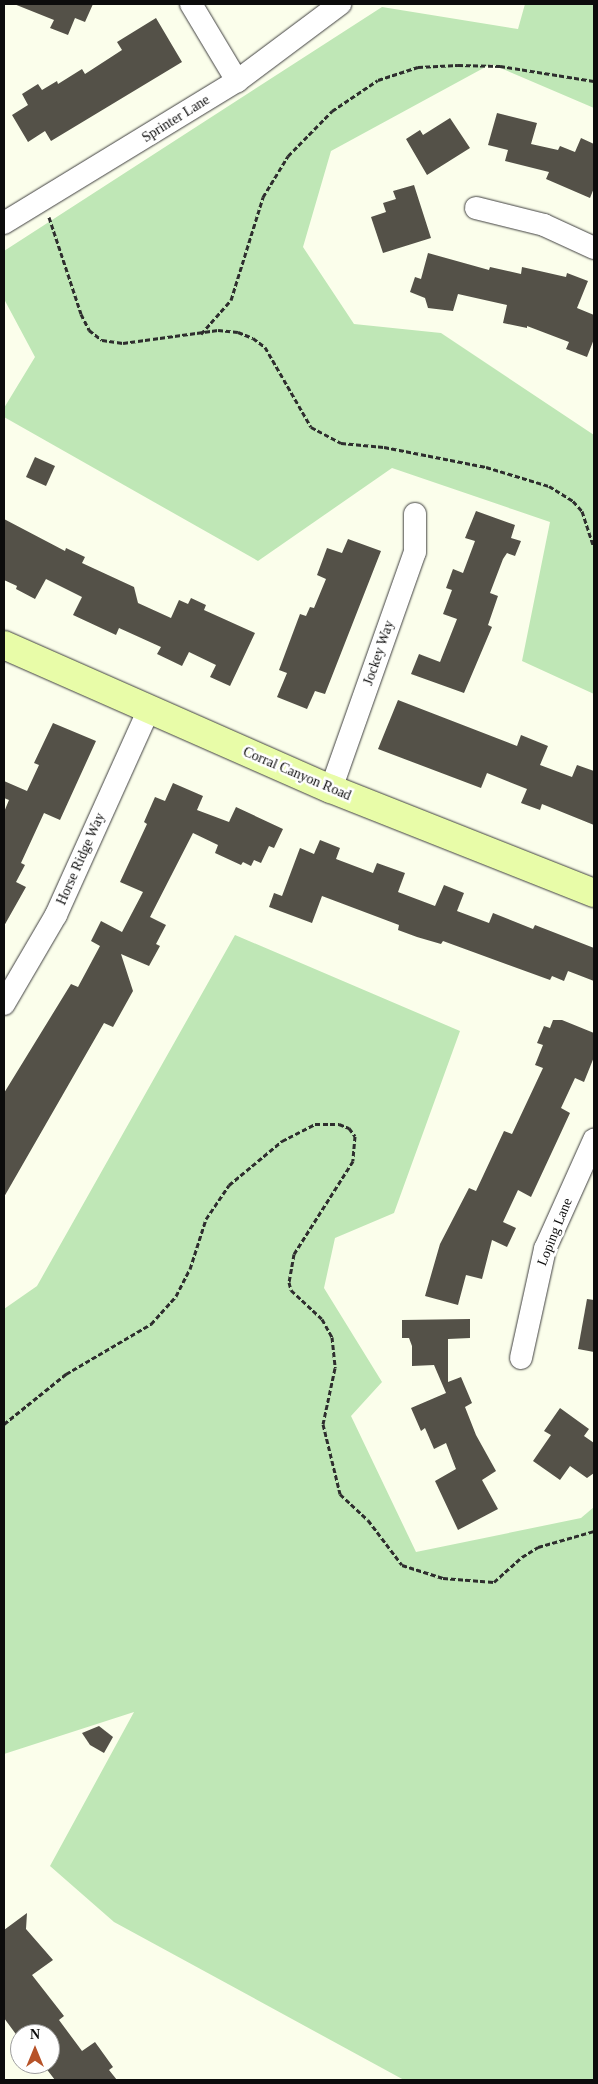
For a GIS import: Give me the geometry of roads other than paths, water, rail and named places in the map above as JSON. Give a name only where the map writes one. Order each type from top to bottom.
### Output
[{"type":"main road","name":"Corral Canyon Road","points":[[4,645],[330,789],[594,893]]},
{"type":"street","points":[[191,4],[237,81]]},
{"type":"street","name":"Sprinter Lane","points":[[4,223],[237,81],[340,4]]},
{"type":"street","points":[[476,208],[544,225],[594,248]]},
{"type":"street","name":"Jockey Way","points":[[330,789],[415,552],[415,514]]},
{"type":"street","name":"Horse Ridge Way","points":[[4,1004],[56,915],[149,709]]},
{"type":"street","name":"Loping Lane","points":[[521,1358],[545,1250],[594,1140]]}]
